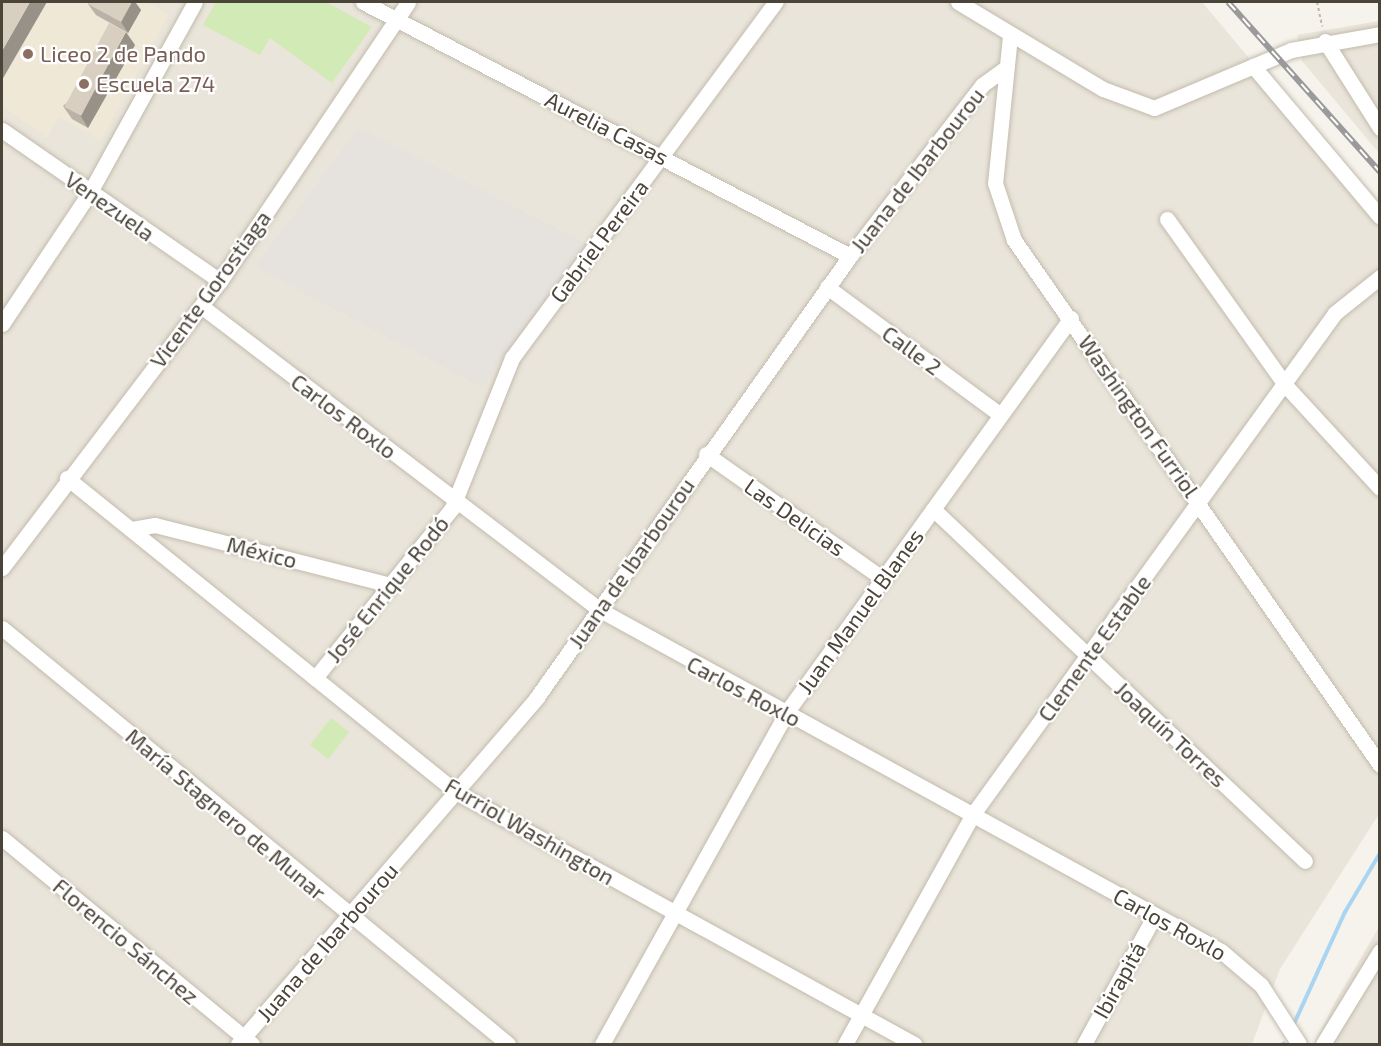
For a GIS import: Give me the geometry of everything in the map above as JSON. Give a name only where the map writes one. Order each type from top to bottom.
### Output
[{"type":"street","points":[[2,324],[90,192],[195,2]]},
{"type":"street","name":"Aurelia Casas","points":[[363,2],[850,256]]},
{"type":"street","name":"Vicente Gorostiaga","points":[[2,568],[67,478],[220,281],[408,2]]},
{"type":"street","name":"Gabriel Pereira","points":[[457,499],[512,358],[774,2]]},
{"type":"street","points":[[958,2],[1010,36],[1103,89],[1154,108],[1253,66],[1325,41],[1380,34]]},
{"type":"street","name":"Washington Furriol","points":[[1010,36],[996,154],[1002,211],[1014,240],[1071,318],[1380,765]]},
{"type":"street","points":[[1325,41],[1380,128]]},
{"type":"street","points":[[1253,66],[1380,217]]},
{"type":"street","name":"Juana de Ibarbourou","points":[[244,1042],[456,792],[600,610],[706,454],[850,256],[982,85],[1005,68]]},
{"type":"street","name":"Venezuela","points":[[2,130],[220,281]]},
{"type":"street","points":[[1167,219],[1287,387],[1380,488]]},
{"type":"street","name":"Clemente Estable","points":[[845,1044],[973,814],[1287,387],[1335,313],[1380,277]]},
{"type":"street","name":"Calle 2","points":[[827,287],[998,413]]},
{"type":"street","name":"Carlos Roxlo","points":[[201,306],[600,610],[1155,915],[1248,970],[1299,1044]]},
{"type":"street","name":"Juan Manuel Blanes","points":[[602,1044],[672,912],[786,713],[933,509],[998,413],[1071,318]]},
{"type":"street","name":"Las Delicias","points":[[706,454],[883,579]]},
{"type":"street","name":"Furriol Washington","points":[[67,478],[456,792],[914,1044]]},
{"type":"street","name":"José Enrique Rodó","points":[[315,678],[392,585],[457,499]]},
{"type":"street","name":"Joaquín Torres","points":[[933,509],[1305,861]]},
{"type":"street","name":"México","points":[[132,529],[155,525],[392,585]]},
{"type":"street","name":"María Stagnero de Munar","points":[[2,628],[508,1044]]},
{"type":"street","name":"Florencio Sánchez","points":[[2,838],[244,1042]]},
{"type":"street","name":"Ibirapitá","points":[[1084,1044],[1155,915]]},
{"type":"street","points":[[1323,1044],[1380,951]]},
{"type":"path","points":[[1317,2],[1325,41]]},
{"type":"shaded area","points":[[2,2],[1202,2],[1379,213],[1379,814],[1280,969],[1252,1044],[2,1044]]},
{"type":"shaded area","name":"Escuela 274","points":[[2,2],[145,2],[169,14],[101,140],[59,117],[47,138],[2,106]]},
{"type":"shaded area","points":[[1379,21],[1379,153],[1302,61],[1297,35]]},
{"type":"shaded area","points":[[359,127],[587,244],[482,387],[255,267]]},
{"type":"shaded area","points":[[1379,927],[1379,1044],[1315,1044],[1335,1002]]},
{"type":"green space","points":[[216,2],[326,2],[372,27],[332,83],[270,38],[260,55],[203,25]]},
{"type":"green space","points":[[331,718],[349,732],[328,759],[310,745]]},
{"type":"building","points":[[2,2],[30,2],[2,51]]},
{"type":"building","points":[[89,2],[132,2],[121,22],[88,4]]},
{"type":"building","points":[[109,23],[126,32],[81,116],[64,107]]},
{"type":"waterway","points":[[1293,1026],[1345,912],[1380,853]]},
{"type":"railway","points":[[1228,2],[1380,172]]},
{"type":"place","name":"Liceo 2 de Pando","points":[[28,54]]},
{"type":"place","name":"Escuela 274","points":[[84,84]]}]
